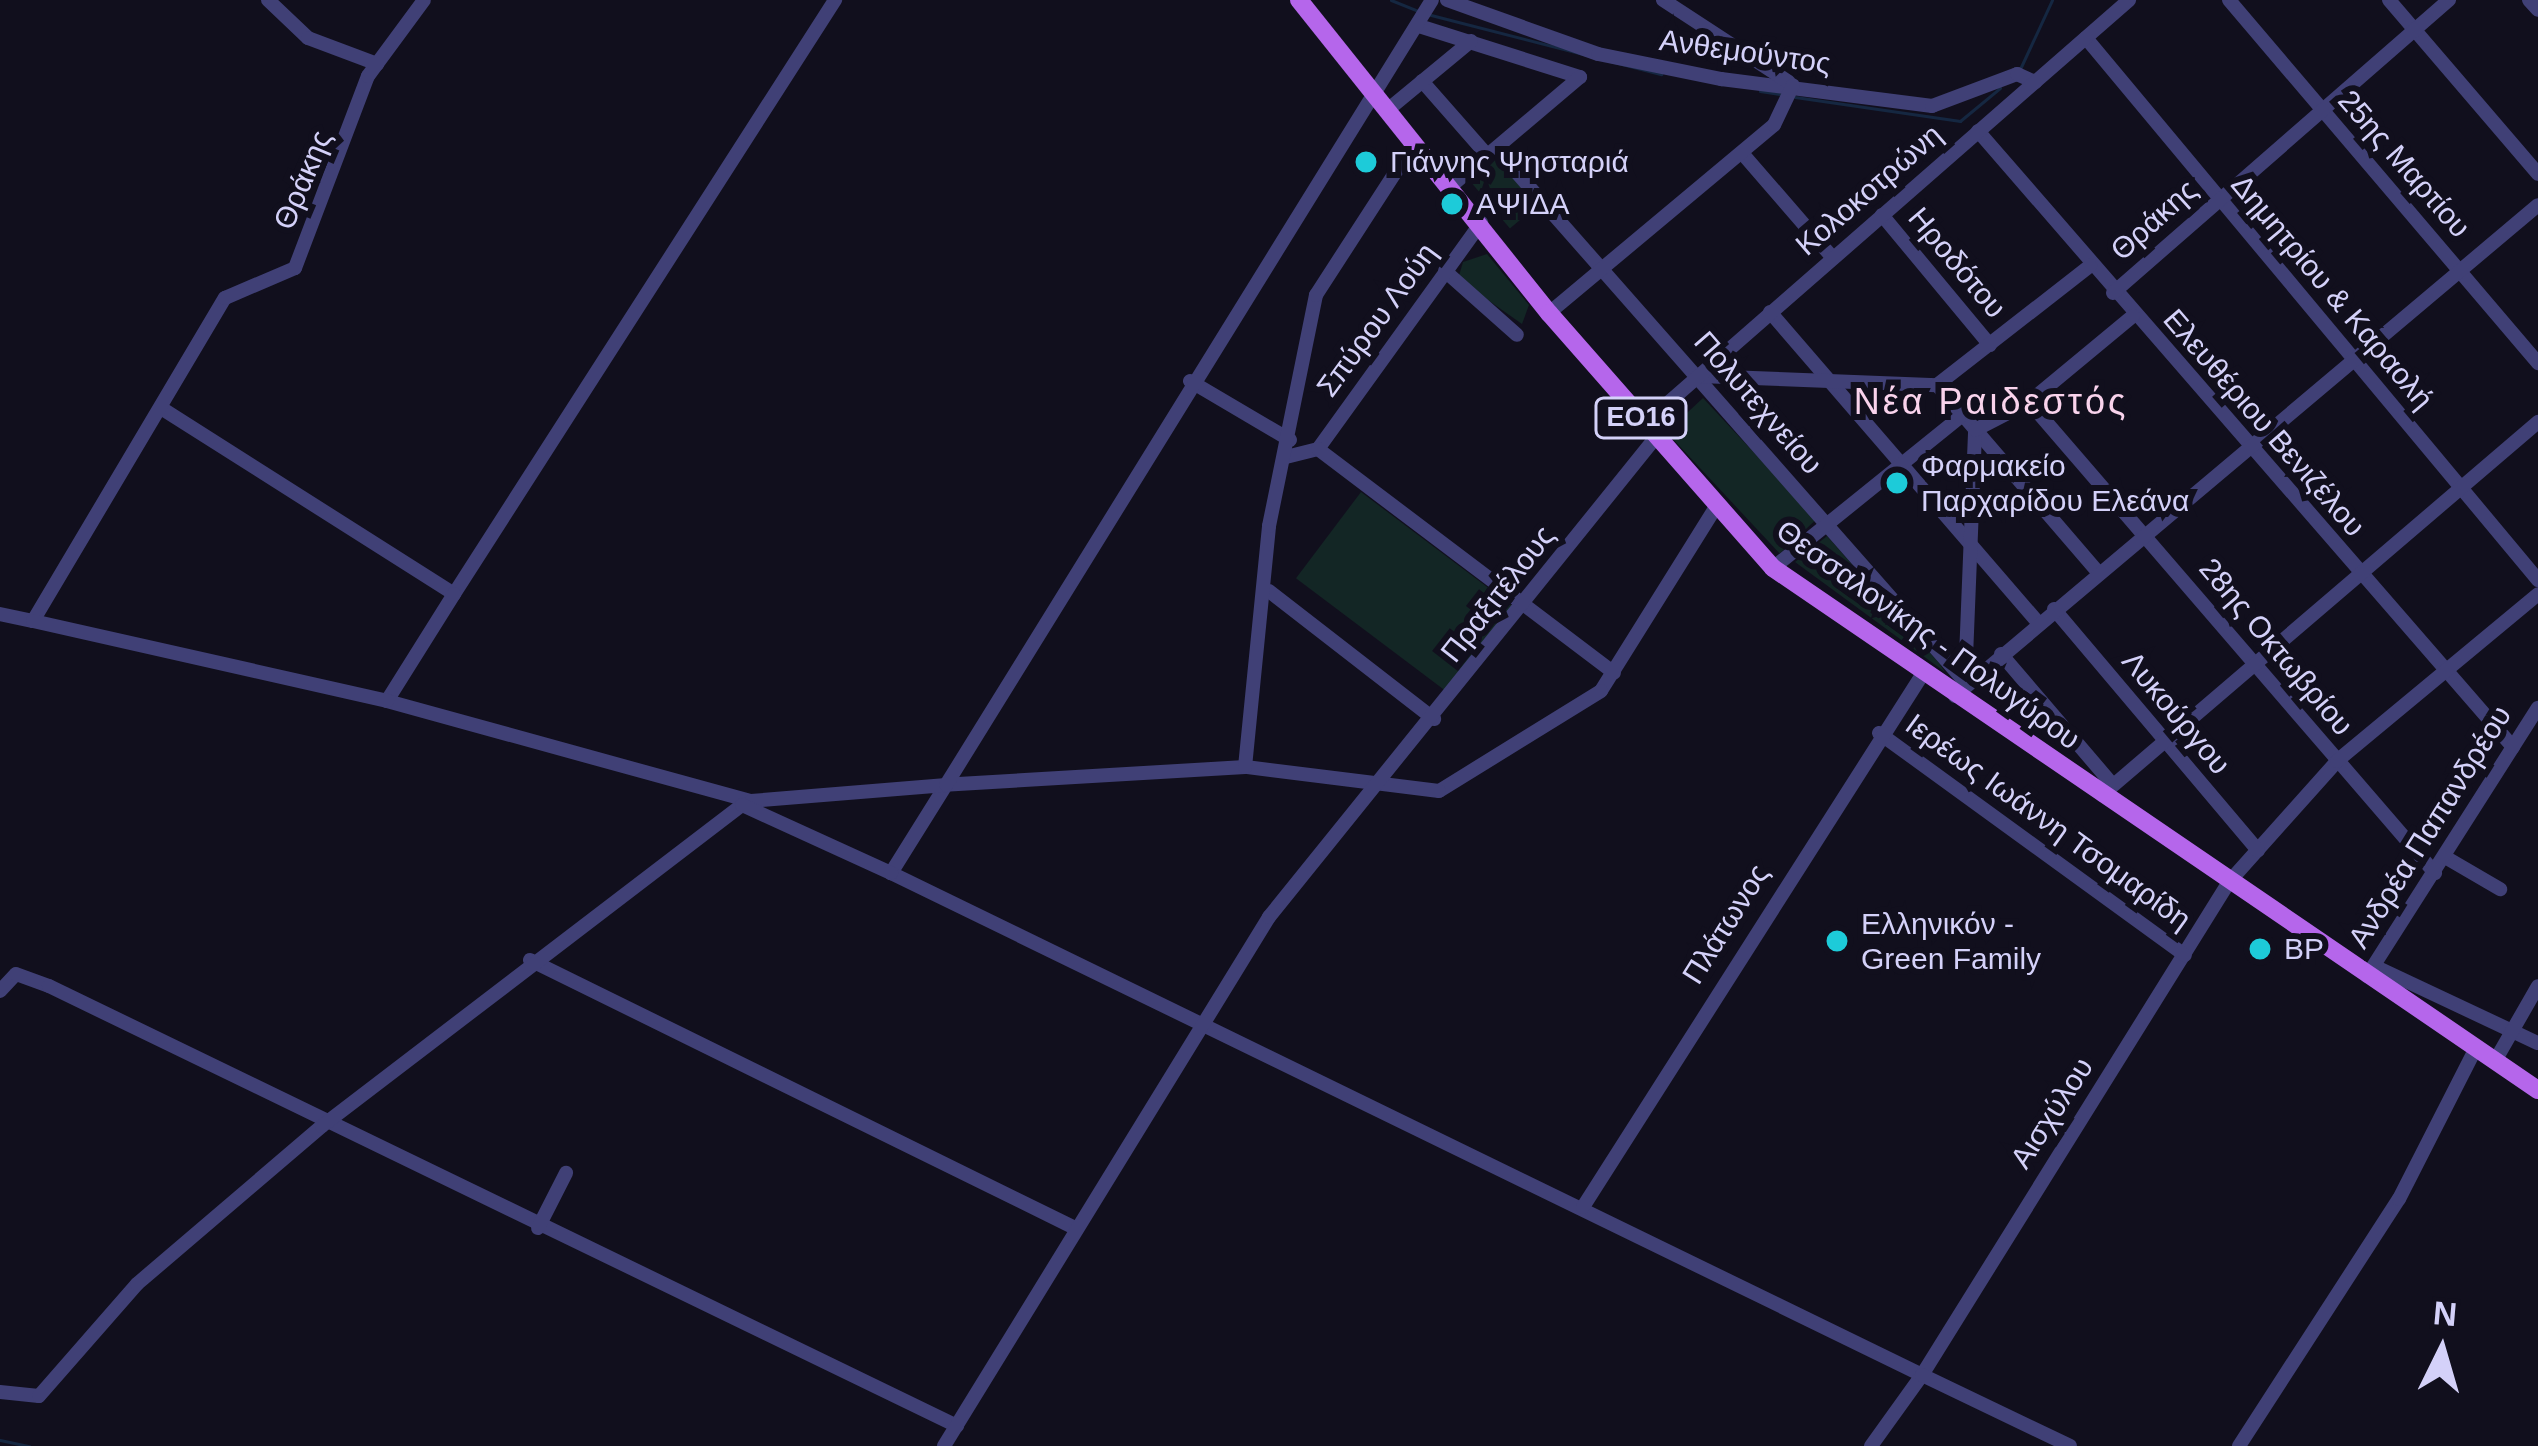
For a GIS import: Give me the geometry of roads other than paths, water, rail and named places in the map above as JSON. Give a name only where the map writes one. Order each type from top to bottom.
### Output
[{"type":"main road","name":"Θεσσαλονίκης - Πολυγύρου","points":[[1299,0],[1390,108],[1549,313],[1714,510],[1773,568],[1922,675],[1960,689],[2107,789],[2229,882],[2370,971],[2538,1090]]},
{"type":"street","points":[[268,0],[308,38],[376,64]]},
{"type":"street","name":"Θράκης","points":[[33,621],[225,298],[295,268],[376,64],[424,0]]},
{"type":"street","points":[[388,701],[836,0]]},
{"type":"street","name":"Ανθεμούντος","points":[[1447,0],[1624,62],[1954,106],[2017,74],[2036,82]]},
{"type":"street","points":[[1549,313],[1783,115],[1793,85],[1663,0]]},
{"type":"street","name":"Κολοκοτρώνη","points":[[1651,430],[1699,376],[1770,312],[2129,0]]},
{"type":"street","name":"25ης Μαρτίου","points":[[2229,0],[2538,363]]},
{"type":"street","points":[[2389,0],[2538,174]]},
{"type":"street","name":"Θράκης","points":[[2113,293],[2449,0]]},
{"type":"street","points":[[2530,0],[2538,10]]},
{"type":"street","points":[[891,873],[1190,381],[1419,26],[1426,1]]},
{"type":"street","points":[[1419,26],[1580,77],[1450,186]]},
{"type":"street","name":"Δημητρίου & Καραολή","points":[[2086,38],[2538,580]]},
{"type":"street","points":[[1390,108],[1471,41]]},
{"type":"street","name":"Πολυτεχνείου","points":[[1422,81],[1699,376],[1960,689]]},
{"type":"street","name":"Ελευθέριου Βενιζέλου","points":[[1978,131],[2113,293],[2513,747]]},
{"type":"street","points":[[1245,767],[1286,457],[1316,295],[1415,142]]},
{"type":"street","points":[[1742,153],[1833,258]]},
{"type":"street","points":[[1960,689],[2538,206]]},
{"type":"street","name":"Ηροδότου","points":[[1882,215],[1990,345]]},
{"type":"street","name":"Σπύρου Λούη","points":[[1318,449],[1481,223]]},
{"type":"street","points":[[1699,376],[1937,385],[2090,266]]},
{"type":"street","points":[[1445,272],[1516,335]]},
{"type":"street","points":[[1770,312],[2038,622]]},
{"type":"street","points":[[1975,430],[2029,403],[2133,316]]},
{"type":"street","points":[[1190,381],[1290,440]]},
{"type":"street","points":[[1937,385],[1959,418],[1975,430],[2098,572]]},
{"type":"street","name":"28ης Οκτωβρίου","points":[[2029,403],[2435,873]]},
{"type":"street","points":[[161,407],[454,594]]},
{"type":"street","points":[[1773,568],[1959,418]]},
{"type":"street","points":[[2001,654],[2107,789],[2538,422]]},
{"type":"street","name":"Πραξιτέλους","points":[[944,1446],[1279,904],[1434,719],[1651,430]]},
{"type":"street","points":[[1960,689],[1972,548],[1975,430]]},
{"type":"street","points":[[1286,457],[1318,449],[1520,609],[1614,673]]},
{"type":"street","points":[[0,1392],[39,1396],[137,1284],[333,1119],[530,960],[751,801],[1245,767],[1439,790],[1614,673],[1714,510]]},
{"type":"street","points":[[1268,591],[1434,719]]},
{"type":"street","name":"Αισχύλου","points":[[1871,1446],[1922,1375],[2229,882],[2337,761],[2538,594]]},
{"type":"street","name":"Λυκούργου","points":[[2054,609],[2258,850]]},
{"type":"street","points":[[0,614],[388,701],[751,801],[2071,1446]]},
{"type":"street","name":"Πλάτωνος","points":[[1583,1207],[1879,733],[1922,675]]},
{"type":"street","name":"Ανδρέα Παπανδρέου","points":[[2370,971],[2538,708]]},
{"type":"street","name":"Ιερέως Ιωάννη Τσομαρίδη","points":[[1879,733],[2185,955]]},
{"type":"street","points":[[2445,856],[2500,890]]},
{"type":"street","points":[[530,960],[1075,1228]]},
{"type":"street","points":[[2370,971],[2538,1042]]},
{"type":"street","points":[[0,991],[27,976],[333,1119],[538,1228],[957,1426]]},
{"type":"street","points":[[2494,1060],[2538,986]]},
{"type":"street","points":[[2239,1446],[2399,1199],[2476,1048]]},
{"type":"street","points":[[538,1228],[566,1173]]},
{"type":"waterway","points":[[1391,0],[1418,11]]},
{"type":"waterway","points":[[2020,69],[2052,0]]},
{"type":"waterway","points":[[1427,14],[1661,74]]},
{"type":"waterway","points":[[1795,97],[1960,121],[2000,88]]},
{"type":"waterway","points":[[1760,91],[1780,94]]},
{"type":"waterway","points":[[0,1440],[29,1446]]},
{"type":"place","name":"Γιάννης Ψησταριά","points":[[1366,162]]},
{"type":"place","name":"ΑΨΙΔΑ","points":[[1452,204]]},
{"type":"place","name":"Φαρμακείο Παρχαρίδου Ελεάνα","points":[[1897,483]]},
{"type":"place","name":"Ελληνικόν - Green Family","points":[[1837,941]]},
{"type":"place","name":"BP","points":[[2260,949]]},
{"type":"district","name":"Νέα Ραιδεστός","points":[[1991,402]]}]
